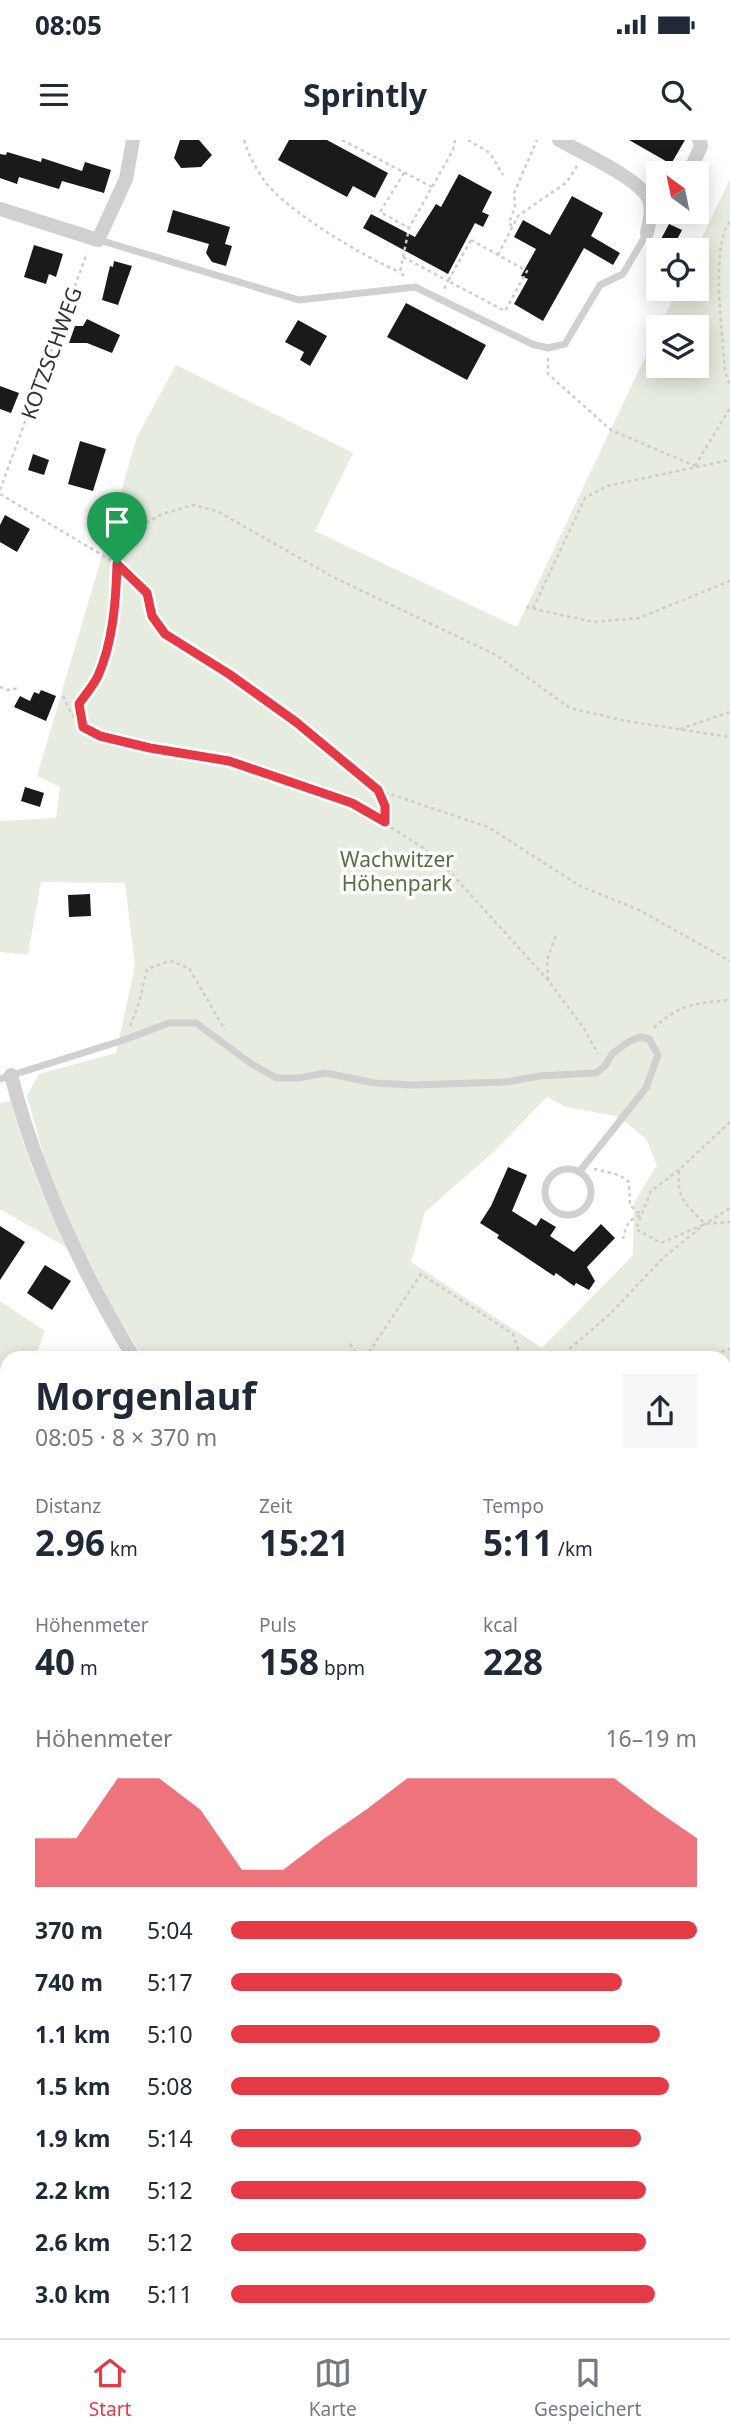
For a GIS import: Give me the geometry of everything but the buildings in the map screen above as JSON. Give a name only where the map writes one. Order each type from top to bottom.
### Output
[{"type":"street","points":[[0,209],[98,240],[126,179],[134,140]]},
{"type":"street","points":[[559,140],[638,186],[646,195]]},
{"type":"street","points":[[694,161],[701,146],[699,140]]},
{"type":"street","points":[[647,233],[649,224]]},
{"type":"street","points":[[6,1077],[65,1231],[108,1316],[130,1351]]},
{"type":"lane","points":[[98,240],[299,300],[415,287],[532,344],[548,348],[565,344],[600,285],[623,274],[647,233]]},
{"type":"lane","points":[[6,1077],[169,1023],[196,1023],[253,1065],[277,1078],[326,1073],[374,1083],[413,1085],[506,1082],[550,1075],[596,1073],[605,1066],[612,1054],[639,1037],[649,1039],[658,1055],[646,1088],[581,1168],[564,1168],[551,1176],[545,1191],[546,1199],[554,1210],[570,1215],[578,1213],[589,1203],[592,1187],[581,1168]]},
{"type":"path","points":[[244,140],[252,163],[268,186],[357,253],[400,272],[415,287]]},
{"type":"path","points":[[342,140],[432,187]]},
{"type":"path","points":[[400,272],[409,228],[453,150],[455,140]]},
{"type":"path","points":[[468,140],[490,153],[503,175]]},
{"type":"path","points":[[512,226],[509,223],[515,207],[514,193],[537,140]]},
{"type":"path","points":[[498,255],[512,226],[527,208],[567,182],[584,155]]},
{"type":"path","points":[[404,173],[380,212],[409,228]]},
{"type":"path","points":[[730,222],[726,226],[718,256],[725,371],[730,386]]},
{"type":"path","points":[[403,257],[448,281],[505,311],[527,271],[471,240],[448,281],[438,298]]},
{"type":"path","name":"KOTZSCHWEG","points":[[0,492],[86,254]]},
{"type":"path","points":[[548,348],[548,374],[611,430],[695,466]]},
{"type":"path","points":[[695,466],[730,408]]},
{"type":"path","points":[[533,608],[584,498],[607,486],[730,460]]},
{"type":"path","points":[[0,492],[117,564],[147,593],[152,616],[165,634],[229,674],[296,722],[378,790],[488,827],[580,886],[639,910],[730,961]]},
{"type":"path","points":[[83,727],[79,704],[97,677],[106,648],[116,606],[117,564],[123,546],[137,528],[162,514],[194,505],[217,511],[333,577],[496,655],[570,708],[626,721],[730,737]]},
{"type":"path","points":[[526,607],[593,622],[639,618],[730,581]]},
{"type":"path","points":[[0,687],[7,690],[20,688]]},
{"type":"path","points":[[63,696],[83,727],[100,736],[150,748],[229,761],[352,803],[422,847],[450,872],[548,980],[585,1030],[605,1066]]},
{"type":"path","points":[[679,729],[730,712]]},
{"type":"path","points":[[378,790],[385,806],[385,822]]},
{"type":"path","points":[[548,980],[547,960],[556,935]]},
{"type":"path","points":[[124,1040],[139,1003],[147,969],[170,961],[189,968],[236,1051]]},
{"type":"path","points":[[639,1037],[648,1034],[668,1015],[690,1004],[730,1000]]},
{"type":"path","points":[[730,1122],[679,1170],[651,1191],[636,1229],[661,1243],[705,1224],[730,1222]]},
{"type":"path","points":[[581,1168],[627,1179],[630,1205],[641,1215]]},
{"type":"path","points":[[679,1170],[677,1189],[705,1224]]},
{"type":"path","points":[[567,1351],[609,1315],[663,1258],[705,1224],[730,1208]]},
{"type":"path","points":[[623,1239],[626,1225],[632,1218],[641,1215]]},
{"type":"path","points":[[370,1351],[421,1274],[513,1334],[519,1351]]},
{"type":"path","points":[[350,1344],[354,1351]]},
{"type":"green space","name":"Wachwitzer Höhenpark","points":[[730,179],[730,1351],[140,1351],[117,1316],[54,1193],[27,1096],[39,1074],[116,1053],[135,966],[125,883],[41,882],[28,955],[0,952],[0,821],[56,818],[60,787],[37,776],[137,437],[176,365],[353,453],[315,531],[517,627],[646,355],[646,378],[709,378],[709,315],[665,315],[672,301],[709,301],[709,238],[702,238]],"holes":[[[547,1097],[566,1107],[615,1116],[646,1139],[657,1165],[634,1203],[633,1255],[542,1348],[411,1262],[425,1212],[491,1154]]]},
{"type":"green space","points":[[11,1101],[35,1176],[68,1248],[0,1209],[0,1103]]},
{"type":"green space","points":[[0,1301],[45,1331],[38,1351],[0,1351]]},
{"type":"route","points":[[117,564],[147,593],[152,616],[165,634],[229,674],[296,722],[378,790],[385,806],[385,822],[352,803],[272,778],[229,761],[150,748],[100,736],[83,727],[79,704],[97,677],[106,648],[116,606],[117,564]]}]
